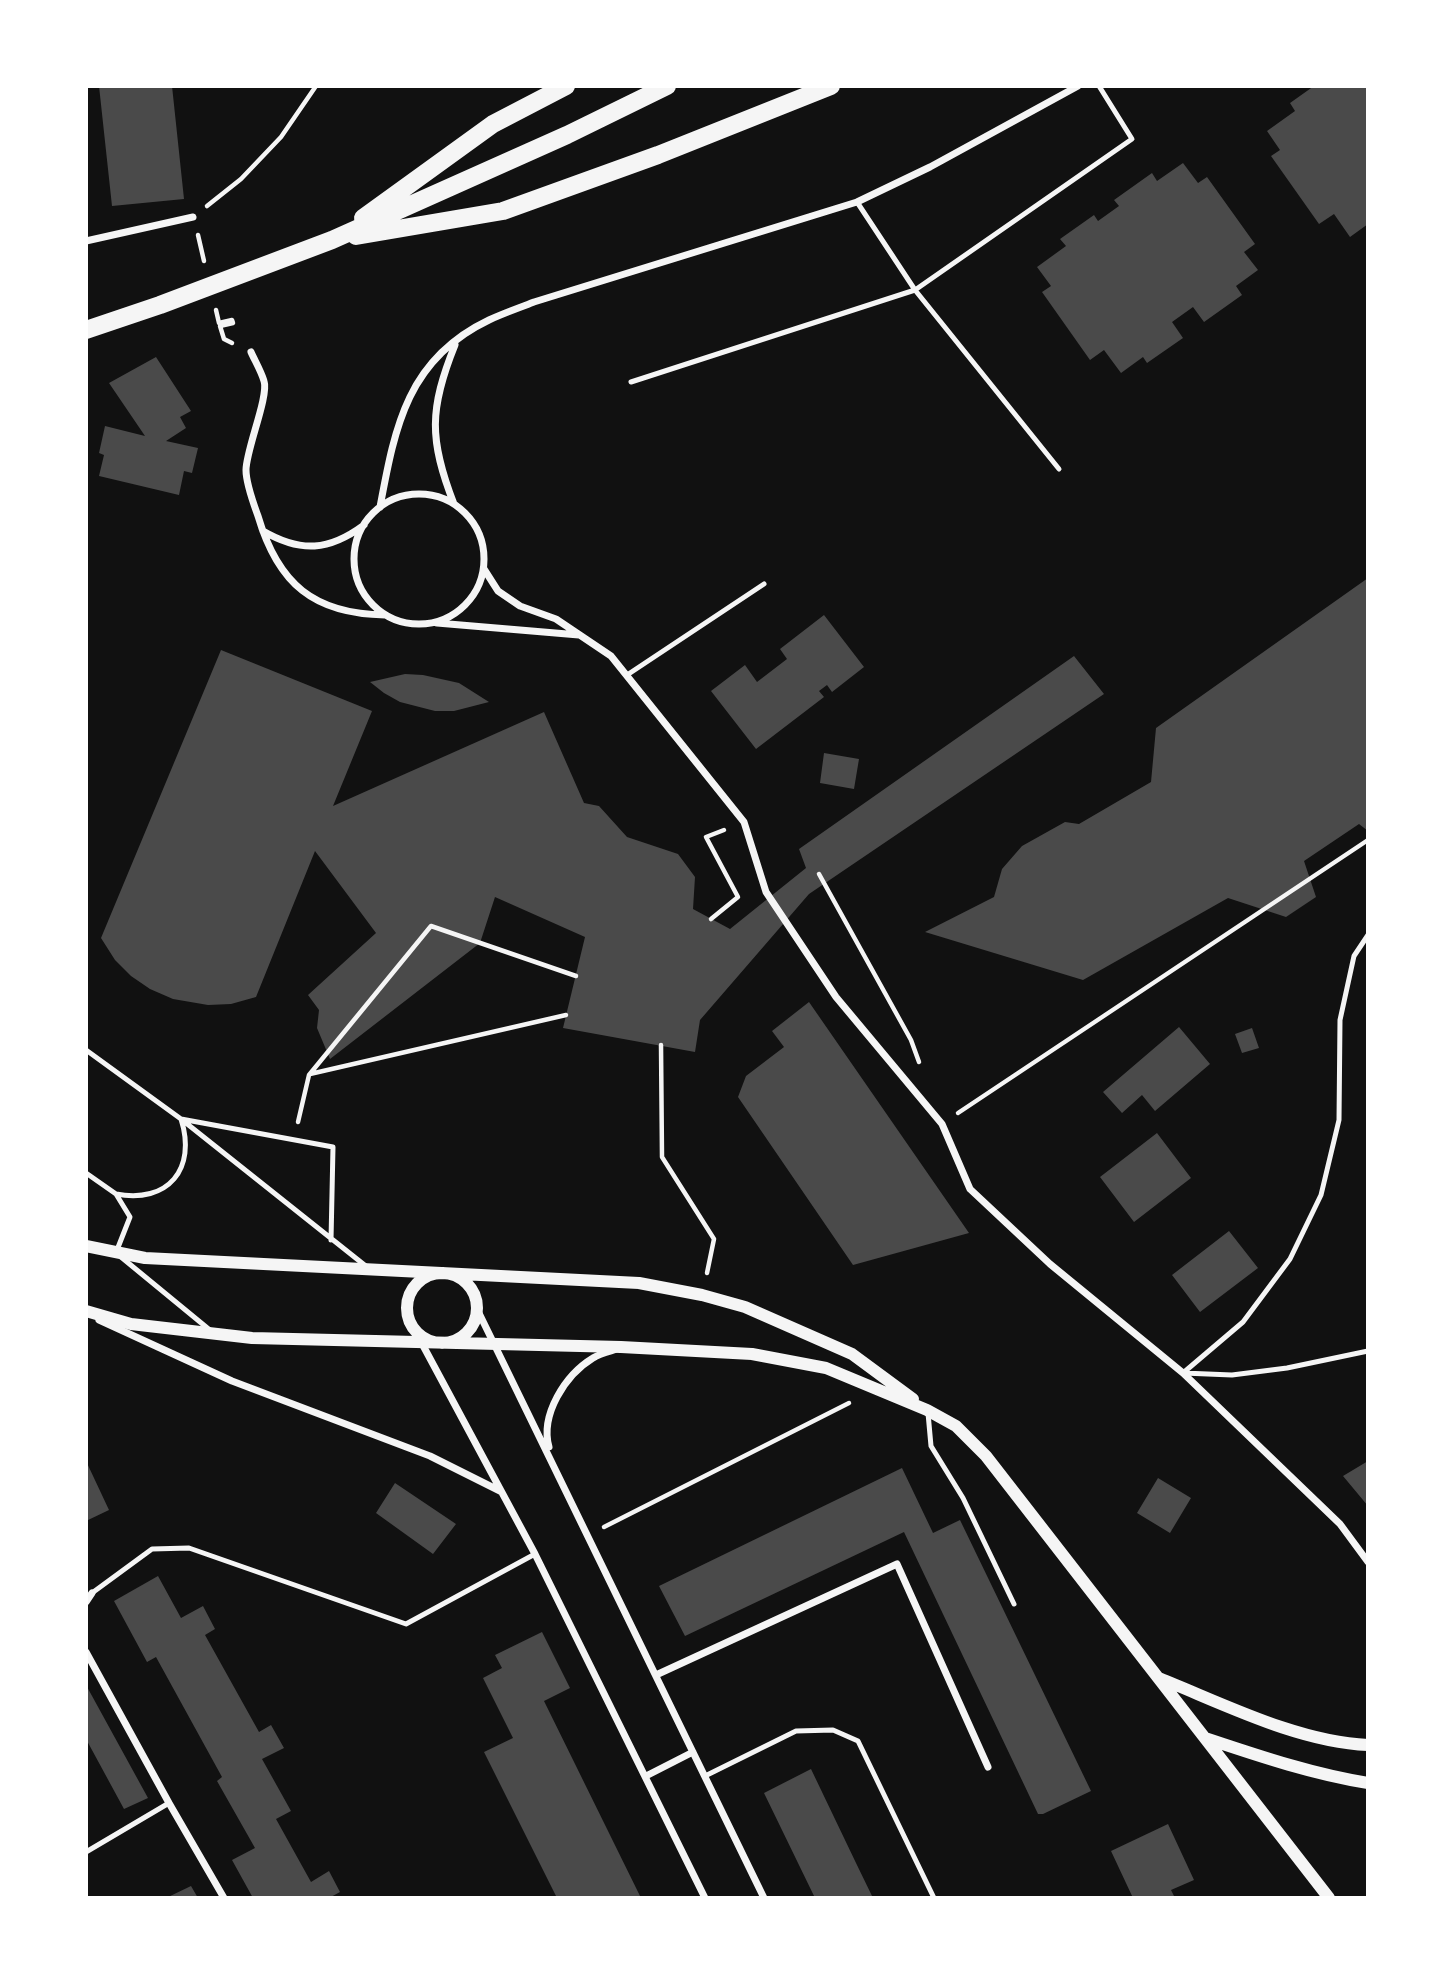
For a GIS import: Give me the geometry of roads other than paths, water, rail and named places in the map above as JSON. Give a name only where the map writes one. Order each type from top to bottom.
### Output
[{"type":"main road","points":[[332,240],[493,124],[566,86]]},
{"type":"main road","points":[[86,330],[332,240],[567,135],[667,86]]},
{"type":"main road","points":[[332,240],[503,211],[658,155],[831,86]]},
{"type":"street","points":[[380,508],[390,455],[409,396],[426,368],[456,341],[487,321],[534,302],[857,202],[930,167],[1078,86]]},
{"type":"street","points":[[86,241],[193,217]]},
{"type":"street","points":[[454,505],[440,467],[435,436],[436,408],[443,375],[456,341]]},
{"type":"street","points":[[251,352],[266,384],[246,469],[262,531],[272,556],[287,578],[308,595],[332,608],[358,615],[385,615]]},
{"type":"street","points":[[262,531],[281,542],[303,547],[325,545],[346,538],[364,525],[380,508],[398,498],[417,494],[437,497],[454,505],[469,517],[479,533],[484,550],[484,569],[479,587],[467,603],[453,616],[435,623]]},
{"type":"street","points":[[364,525],[356,543],[354,564],[359,584],[369,602],[385,615],[417,625],[435,623],[583,635]]},
{"type":"street","points":[[484,569],[498,591],[520,606],[556,619],[611,656],[744,822],[766,892],[836,997],[942,1124],[970,1189],[1050,1264],[1183,1373],[1340,1524],[1368,1562]]},
{"type":"street","points":[[86,1246],[145,1258],[639,1283],[702,1295],[744,1307],[852,1354],[927,1410]]},
{"type":"street","points":[[705,1898],[535,1555],[412,1325],[407,1308],[412,1290],[426,1277],[444,1273],[457,1276],[468,1284],[475,1295],[477,1309],[493,1343],[764,1898]]},
{"type":"street","points":[[412,1325],[424,1337],[441,1343],[454,1341],[466,1333],[474,1322],[477,1309]]},
{"type":"street","points":[[86,1313],[131,1324],[252,1338],[621,1347],[752,1354],[826,1368],[927,1410],[956,1426],[986,1456],[1329,1898]]},
{"type":"street","points":[[86,1313],[232,1381],[430,1455],[500,1491]]},
{"type":"street","points":[[553,1465],[546,1437],[550,1414],[559,1393],[593,1358],[621,1347]]},
{"type":"street","points":[[656,1675],[897,1564],[988,1767]]},
{"type":"street","points":[[86,1602],[92,1593]]},
{"type":"street","points":[[86,1652],[224,1898]]},
{"type":"street","points":[[1159,1678],[1285,1727],[1344,1744],[1368,1745]]},
{"type":"street","points":[[1204,1738],[1272,1761],[1328,1776],[1368,1783]]},
{"type":"street","points":[[646,1776],[693,1752]]},
{"type":"lane","points":[[631,382],[915,290],[1132,139],[1099,86]]},
{"type":"lane","points":[[857,202],[915,290],[1059,469]]},
{"type":"lane","points":[[626,675],[764,584]]},
{"type":"lane","points":[[1183,1373],[1243,1322],[1265,1294],[1290,1259],[1321,1195],[1339,1120],[1340,1020],[1354,956],[1368,935]]},
{"type":"lane","points":[[86,1050],[181,1119],[369,1269]]},
{"type":"lane","points":[[181,1119],[333,1147],[331,1240]]},
{"type":"lane","points":[[116,1195],[134,1198],[152,1195],[174,1179],[186,1155],[187,1136],[181,1119]]},
{"type":"lane","points":[[86,1173],[116,1195],[130,1217],[116,1253],[215,1334]]},
{"type":"lane","points":[[1183,1373],[1232,1375],[1287,1368],[1368,1351]]},
{"type":"lane","points":[[927,1410],[931,1446],[963,1498],[1014,1604]]},
{"type":"lane","points":[[92,1593],[152,1549],[189,1548],[406,1624],[535,1555]]},
{"type":"lane","points":[[705,1776],[796,1731],[833,1730],[858,1741],[934,1898]]},
{"type":"lane","points":[[86,1852],[169,1803]]}]
